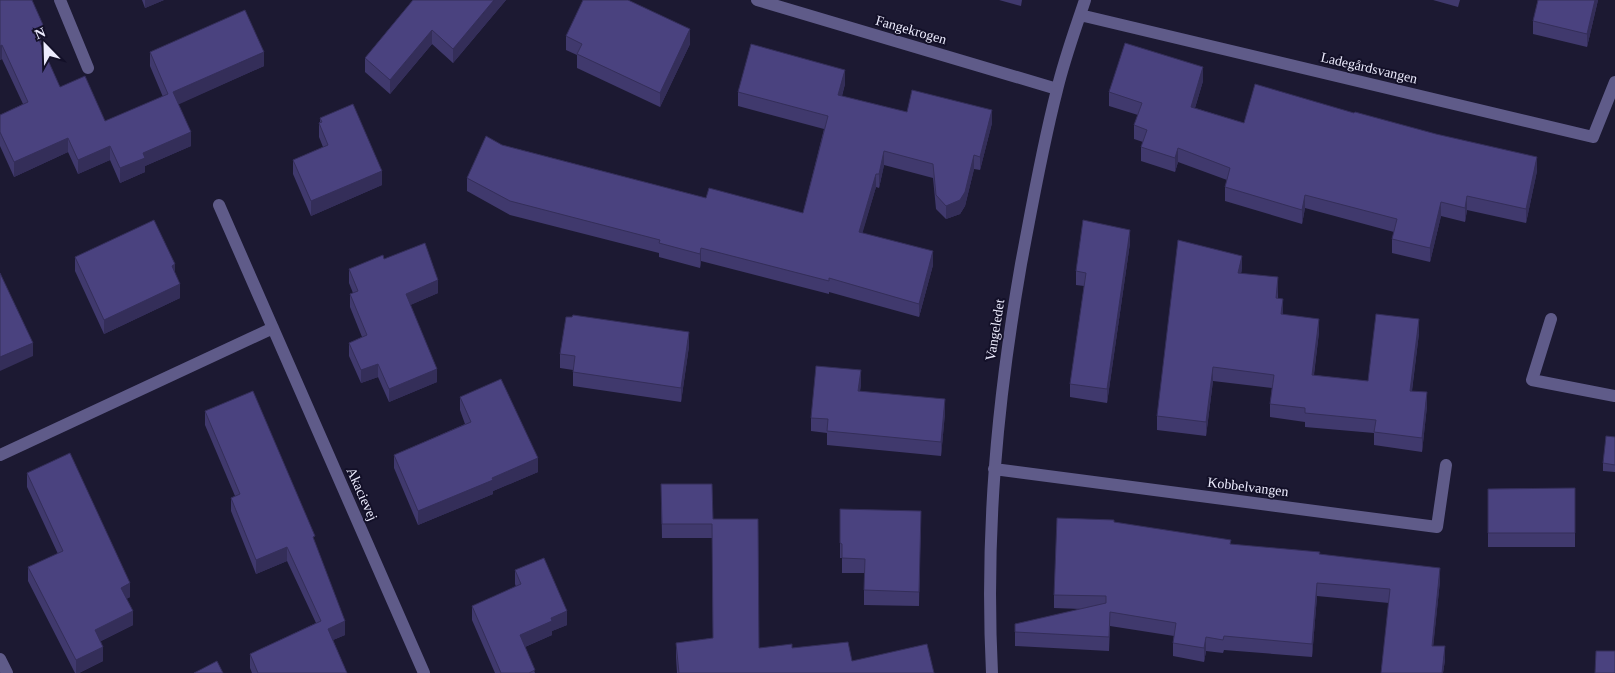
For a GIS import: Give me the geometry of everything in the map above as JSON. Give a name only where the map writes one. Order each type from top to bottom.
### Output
[{"type":"street","points":[[60,0],[88,68]]},
{"type":"street","name":"Fangekrogen","points":[[757,0],[1057,89]]},
{"type":"street","name":"Vangeledet","points":[[992,673],[990,566],[994,469],[1002,385],[1034,193],[1057,89],[1084,0]]},
{"type":"street","name":"Ladegårdsvangen","points":[[1080,14],[1593,137],[1615,82]]},
{"type":"street","name":"Akacievej","points":[[219,205],[424,673]]},
{"type":"street","points":[[1551,319],[1532,380],[1615,396]]},
{"type":"street","points":[[0,455],[273,328]]},
{"type":"street","name":"Kobbelvangen","points":[[994,469],[1437,527],[1446,465]]},
{"type":"street","points":[[0,659],[7,673]]},
{"type":"building","points":[[0,0],[32,0],[44,27],[35,31],[60,87],[85,76],[105,121],[168,94],[150,52],[245,10],[264,52],[173,92],[191,132],[143,153],[145,158],[120,168],[110,146],[78,160],[68,138],[14,162],[0,132],[0,115],[28,102],[2,45],[0,46]]},
{"type":"building","points":[[413,0],[494,0],[453,49],[432,30],[390,80],[365,58]]},
{"type":"building","points":[[583,0],[628,0],[690,29],[660,93],[577,54],[582,44],[566,36]]},
{"type":"building","points":[[1538,0],[1595,0],[1587,34],[1533,21]]},
{"type":"building","points":[[1125,43],[1203,67],[1191,107],[1244,123],[1255,84],[1354,113],[1537,157],[1526,209],[1467,196],[1465,208],[1441,202],[1430,248],[1392,239],[1397,219],[1305,195],[1302,210],[1225,187],[1230,168],[1178,148],[1175,158],[1141,147],[1147,130],[1134,125],[1142,103],[1109,92]]},
{"type":"building","points":[[751,44],[845,70],[838,95],[907,112],[912,90],[992,110],[980,157],[974,155],[965,192],[960,200],[946,206],[936,195],[933,164],[884,151],[879,174],[876,174],[859,232],[933,251],[919,304],[829,278],[829,281],[701,248],[700,254],[659,243],[660,240],[510,201],[467,178],[486,136],[502,145],[706,198],[709,188],[803,213],[828,116],[738,92]]},
{"type":"building","points":[[353,104],[382,171],[311,201],[293,160],[328,145],[319,123],[322,122],[320,118]]},
{"type":"building","points":[[154,220],[175,264],[172,266],[180,284],[104,320],[75,257]]},
{"type":"building","points":[[1083,220],[1130,230],[1107,389],[1070,384],[1086,273],[1076,271]]},
{"type":"building","points":[[1178,240],[1242,256],[1238,273],[1278,277],[1276,298],[1283,299],[1281,314],[1319,319],[1312,375],[1368,381],[1376,314],[1419,319],[1410,391],[1427,392],[1422,438],[1374,432],[1376,420],[1305,413],[1305,408],[1270,404],[1274,375],[1213,367],[1206,422],[1157,416]]},
{"type":"building","points":[[425,243],[438,280],[406,294],[437,369],[389,389],[378,364],[361,370],[349,343],[367,335],[350,294],[358,291],[349,269],[383,255],[384,259]]},
{"type":"building","points":[[0,273],[33,343],[0,357]]},
{"type":"building","points":[[573,315],[689,332],[681,388],[573,372],[575,356],[560,354],[566,317],[572,317]]},
{"type":"building","points":[[816,366],[861,370],[858,391],[945,399],[941,442],[827,431],[828,419],[811,418]]},
{"type":"building","points":[[501,379],[538,458],[492,478],[493,480],[418,511],[394,455],[471,422],[460,397]]},
{"type":"building","points":[[253,391],[315,536],[313,537],[345,621],[328,629],[347,673],[258,673],[250,654],[321,621],[287,547],[256,560],[231,498],[240,494],[205,411]]},
{"type":"building","points":[[1606,436],[1615,437],[1615,465],[1603,463]]},
{"type":"building","points":[[70,453],[130,583],[121,588],[133,611],[95,630],[103,647],[76,660],[28,567],[63,551],[27,473]]},
{"type":"building","points":[[661,484],[712,484],[713,519],[758,519],[759,648],[792,644],[792,648],[848,642],[852,661],[927,644],[934,673],[679,673],[676,643],[713,638],[712,524],[662,524]]},
{"type":"building","points":[[1575,488],[1575,533],[1488,533],[1488,489]]},
{"type":"building","points":[[840,509],[921,511],[919,592],[864,590],[865,559],[842,558]]},
{"type":"building","points":[[1057,518],[1114,520],[1114,522],[1231,540],[1230,544],[1320,552],[1319,554],[1440,568],[1432,646],[1445,646],[1442,673],[1381,673],[1390,589],[1317,583],[1312,644],[1224,636],[1223,640],[1206,637],[1204,648],[1173,643],[1176,623],[1110,612],[1109,637],[1015,632],[1015,624],[1106,603],[1106,596],[1054,595]]},
{"type":"building","points":[[544,558],[567,611],[551,618],[552,621],[520,635],[535,670],[529,673],[501,673],[472,606],[521,584],[515,570]]},
{"type":"building","points":[[1596,651],[1615,651],[1615,673],[1595,673]]},
{"type":"building","points":[[217,661],[223,673],[194,673]]}]
